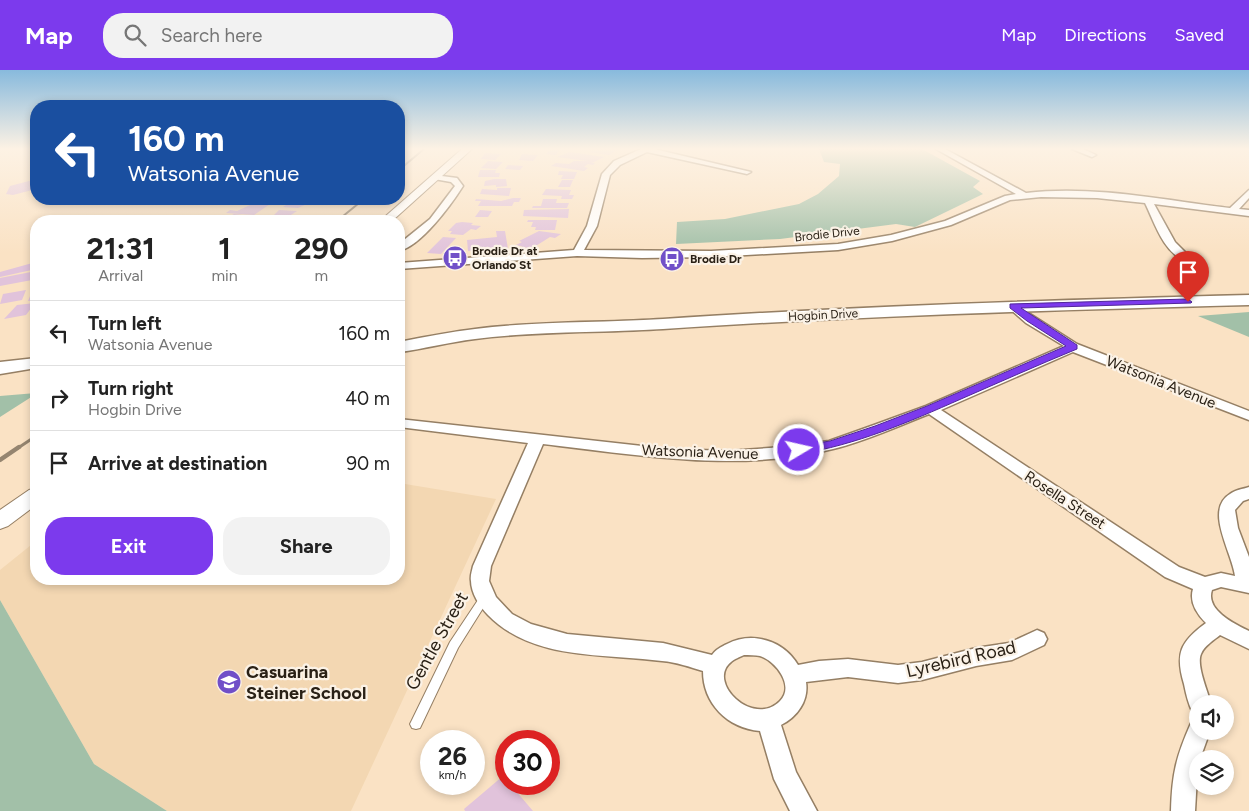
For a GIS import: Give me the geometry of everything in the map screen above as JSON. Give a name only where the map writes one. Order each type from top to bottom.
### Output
[{"type":"main road","name":"Hogbin Drive","points":[[405,346],[474,334],[522,330],[1013,306],[1249,300]]},
{"type":"main road","points":[[0,368],[30,365]]},
{"type":"street","points":[[405,205],[429,184]]},
{"type":"street","points":[[405,243],[433,222],[447,207],[459,186],[457,184]]},
{"type":"street","points":[[577,252],[592,226],[603,184]]},
{"type":"street","points":[[1002,184],[1025,196]]},
{"type":"street","points":[[1232,211],[1249,193]]},
{"type":"street","name":"Brodie Drive","points":[[405,266],[577,252],[642,255],[711,254],[838,247],[892,238],[931,228],[963,218],[999,201],[1025,196],[1083,194],[1249,213]]},
{"type":"street","points":[[1148,201],[1170,244],[1185,257]]},
{"type":"street","points":[[393,215],[405,205]]},
{"type":"street","name":"Watsonia Avenue","points":[[1013,306],[1036,324],[1073,347],[1249,416]]},
{"type":"street","name":"Watsonia Avenue","points":[[405,424],[669,454],[729,456],[783,452],[831,445],[931,408],[1073,347]]},
{"type":"street","name":"Rosella Street","points":[[931,408],[1172,572],[1204,585]]},
{"type":"street","name":"Gentle Street","points":[[485,597],[480,582],[482,566],[538,438]]},
{"type":"street","points":[[1249,493],[1232,500],[1226,510],[1226,522],[1241,558],[1247,585],[1221,580],[1204,585],[1200,592],[1201,602],[1208,613],[1220,624],[1249,640]]},
{"type":"street","points":[[0,522],[30,501]]},
{"type":"street","points":[[485,597],[496,612],[511,623],[552,639],[620,650],[657,650],[715,665]]},
{"type":"street","points":[[1197,695],[1191,674],[1189,659],[1191,648],[1199,639],[1220,624]]},
{"type":"street","name":"Lyrebird Road","points":[[794,675],[820,670],[848,668],[898,674],[922,671],[976,657],[1012,651],[1038,639]]},
{"type":"street","points":[[742,646],[767,649],[779,655],[788,664],[794,675],[797,687],[795,698],[790,708],[780,716],[768,720],[755,720],[741,716],[729,709],[720,699],[714,687],[712,676],[715,665],[721,656],[730,649],[742,646]]},
{"type":"street","points":[[768,720],[782,772],[805,811]]},
{"type":"street","points":[[1183,811],[1184,778],[1196,740]]},
{"type":"lane","name":"Gentle Street","points":[[416,724],[454,645],[485,597]]},
{"type":"shaded area","name":"Casuarina Steiner School","points":[[405,484],[496,499],[351,811],[167,811],[94,764],[0,600],[0,570],[30,546],[30,585],[405,585]]},
{"type":"green space","points":[[830,184],[977,184],[973,187],[983,194],[915,227],[896,224],[780,239],[676,244],[677,222],[725,219],[799,204],[818,194]]},
{"type":"green space","points":[[1249,312],[1249,337],[1198,316]]},
{"type":"green space","points":[[30,394],[30,398],[0,417],[0,396]]},
{"type":"green space","points":[[0,600],[94,764],[167,811],[0,811]]},
{"type":"building","points":[[30,184],[30,191],[13,195],[6,194],[10,186]]},
{"type":"building","points":[[484,184],[507,184],[507,186],[496,187],[496,185],[484,186]]},
{"type":"building","points":[[560,184],[571,184],[570,187],[558,187]]},
{"type":"building","points":[[497,188],[511,188],[509,196],[480,194],[482,189],[497,190]]},
{"type":"building","points":[[546,189],[571,190],[569,195],[574,195],[572,199],[561,199],[562,196],[542,195]]},
{"type":"building","points":[[521,198],[519,202],[514,202],[512,206],[478,206],[481,201],[475,201],[476,199],[501,201]]},
{"type":"building","points":[[543,199],[557,199],[556,203],[569,203],[567,208],[532,208],[533,206],[541,206]]},
{"type":"building","points":[[250,205],[269,205],[254,215],[226,213],[230,210],[237,211]]},
{"type":"building","points":[[286,205],[305,205],[298,208],[283,207]]},
{"type":"building","points":[[569,209],[568,218],[523,216],[524,210]]},
{"type":"building","points":[[279,210],[297,211],[291,215],[274,215]]},
{"type":"building","points":[[480,210],[492,211],[488,217],[475,217]]},
{"type":"building","points":[[528,220],[557,220],[555,230],[535,230],[536,227],[531,227],[533,222],[527,222]]},
{"type":"building","points":[[462,222],[481,226],[476,230],[471,229],[463,235],[450,234],[452,231],[448,231],[456,223]]},
{"type":"building","points":[[496,231],[505,231],[508,249],[468,251],[467,240],[497,237]]},
{"type":"building","points":[[539,231],[561,234],[555,238],[550,237],[531,249],[516,245],[522,242],[519,241]]},
{"type":"building","points":[[443,237],[456,238],[441,254],[427,253]]},
{"type":"building","points":[[30,264],[30,270],[0,277],[0,272]]},
{"type":"building","points":[[30,272],[30,280],[0,286],[0,278]]},
{"type":"building","points":[[26,290],[22,300],[0,304],[3,294]]},
{"type":"building","points":[[30,304],[30,310],[26,315],[4,319],[17,305]]},
{"type":"building","points":[[495,783],[495,795],[519,795],[533,811],[465,811],[464,809],[481,795],[485,795],[485,791]]},
{"type":"railway","points":[[344,215],[357,205]]},
{"type":"railway","points":[[18,448],[30,440]]},
{"type":"railway","points":[[0,460],[19,447]]},
{"type":"place","name":"Brodie Dr at Orlando St","points":[[455,258]]},
{"type":"place","name":"Brodie Dr","points":[[672,259]]},
{"type":"place","name":"Casuarina Steiner School","points":[[229,682]]},
{"type":"route","points":[[799,450],[831,445],[879,428],[931,408],[1073,347],[1030,320],[1013,306],[1188,302]]}]
